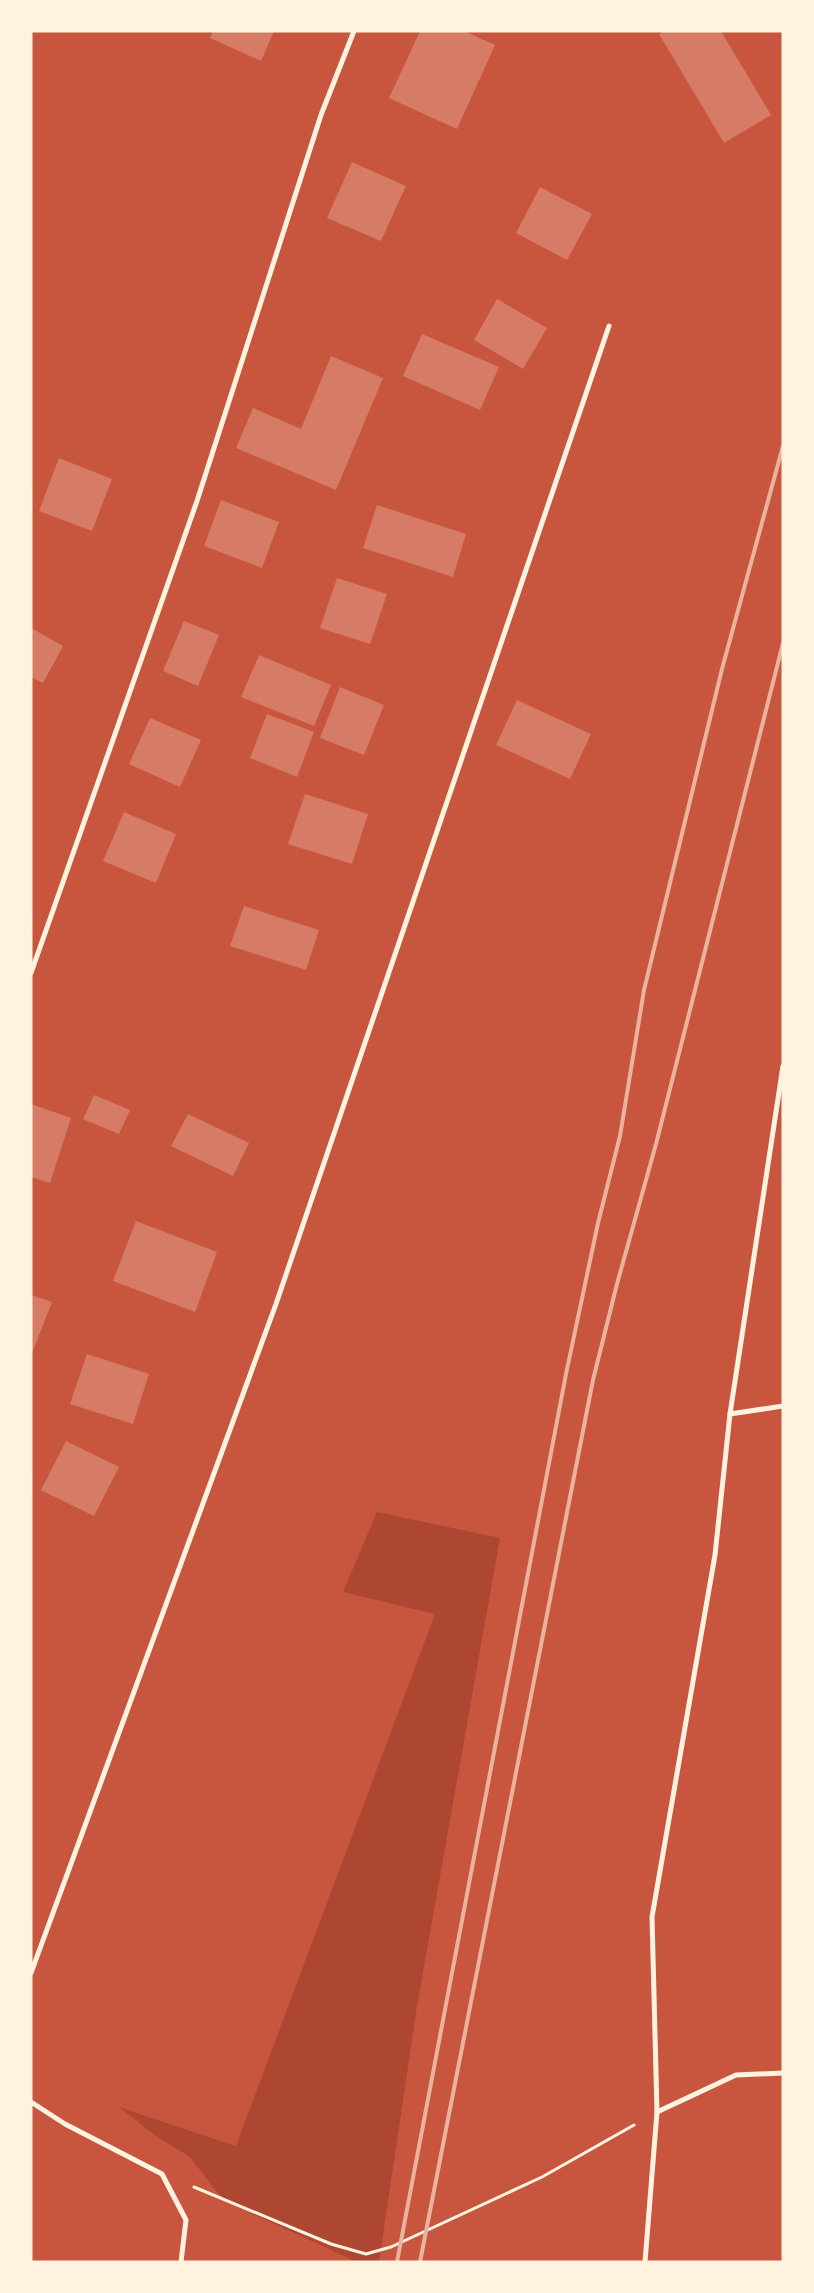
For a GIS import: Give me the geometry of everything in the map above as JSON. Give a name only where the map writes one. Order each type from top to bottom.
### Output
[{"type":"street","points":[[31,973],[197,501],[321,115],[354,31]]},
{"type":"street","points":[[31,1974],[276,1304],[609,326]]},
{"type":"street","points":[[645,2262],[657,2112],[652,1917],[715,1555],[730,1414],[783,1066]]},
{"type":"street","points":[[730,1414],[783,1406]]},
{"type":"street","points":[[657,2112],[736,2076],[783,2073]]},
{"type":"street","points":[[31,2102],[65,2124],[162,2174],[186,2220],[181,2262]]},
{"type":"path","points":[[162,2174],[331,2244],[366,2254],[391,2247],[542,2177],[657,2112]]},
{"type":"shaded area","points":[[377,1512],[500,1538],[417,2006],[379,2262],[357,2262],[231,2204],[216,2191],[190,2157],[156,2136],[119,2107],[236,2146],[435,1614],[343,1592]]},
{"type":"building","points":[[213,31],[274,31],[261,61],[210,38]]},
{"type":"building","points":[[420,31],[464,31],[495,45],[457,129],[389,98]]},
{"type":"building","points":[[665,31],[721,31],[771,115],[724,143],[659,34]]},
{"type":"building","points":[[352,162],[406,186],[381,241],[327,218]]},
{"type":"building","points":[[540,187],[592,214],[567,260],[516,233]]},
{"type":"building","points":[[497,299],[547,328],[523,369],[474,340]]},
{"type":"building","points":[[422,334],[499,367],[480,410],[403,376]]},
{"type":"building","points":[[331,356],[383,378],[336,490],[236,448],[253,408],[301,429]]},
{"type":"building","points":[[59,458],[112,479],[92,531],[39,511]]},
{"type":"building","points":[[221,500],[279,522],[262,568],[204,546]]},
{"type":"building","points":[[377,505],[466,534],[453,577],[363,548]]},
{"type":"building","points":[[337,578],[387,594],[370,644],[320,628]]},
{"type":"building","points":[[184,621],[219,635],[198,686],[163,671]]},
{"type":"building","points":[[31,628],[63,646],[43,683],[31,677]]},
{"type":"building","points":[[259,655],[331,685],[314,726],[241,697]]},
{"type":"building","points":[[340,687],[384,705],[364,755],[320,738]]},
{"type":"building","points":[[517,700],[591,734],[570,779],[496,745]]},
{"type":"building","points":[[267,714],[314,732],[297,777],[250,758]]},
{"type":"building","points":[[150,718],[201,740],[180,787],[129,764]]},
{"type":"building","points":[[305,794],[368,814],[352,864],[288,844]]},
{"type":"building","points":[[124,812],[176,834],[156,883],[103,861]]},
{"type":"building","points":[[244,906],[319,930],[306,970],[230,946]]},
{"type":"building","points":[[94,1095],[130,1110],[119,1134],[83,1119]]},
{"type":"building","points":[[31,1104],[71,1118],[50,1183],[31,1177]]},
{"type":"building","points":[[188,1114],[249,1143],[233,1176],[171,1146]]},
{"type":"building","points":[[136,1221],[217,1252],[195,1312],[113,1281]]},
{"type":"building","points":[[31,1295],[52,1302],[31,1356]]},
{"type":"building","points":[[87,1354],[149,1374],[133,1424],[70,1404]]},
{"type":"building","points":[[66,1441],[119,1467],[94,1516],[41,1490]]},
{"type":"railway","points":[[397,2262],[566,1374],[598,1223],[620,1136],[644,990],[722,669],[783,446]]},
{"type":"railway","points":[[420,2262],[593,1380],[617,1284],[656,1144],[783,643]]}]
